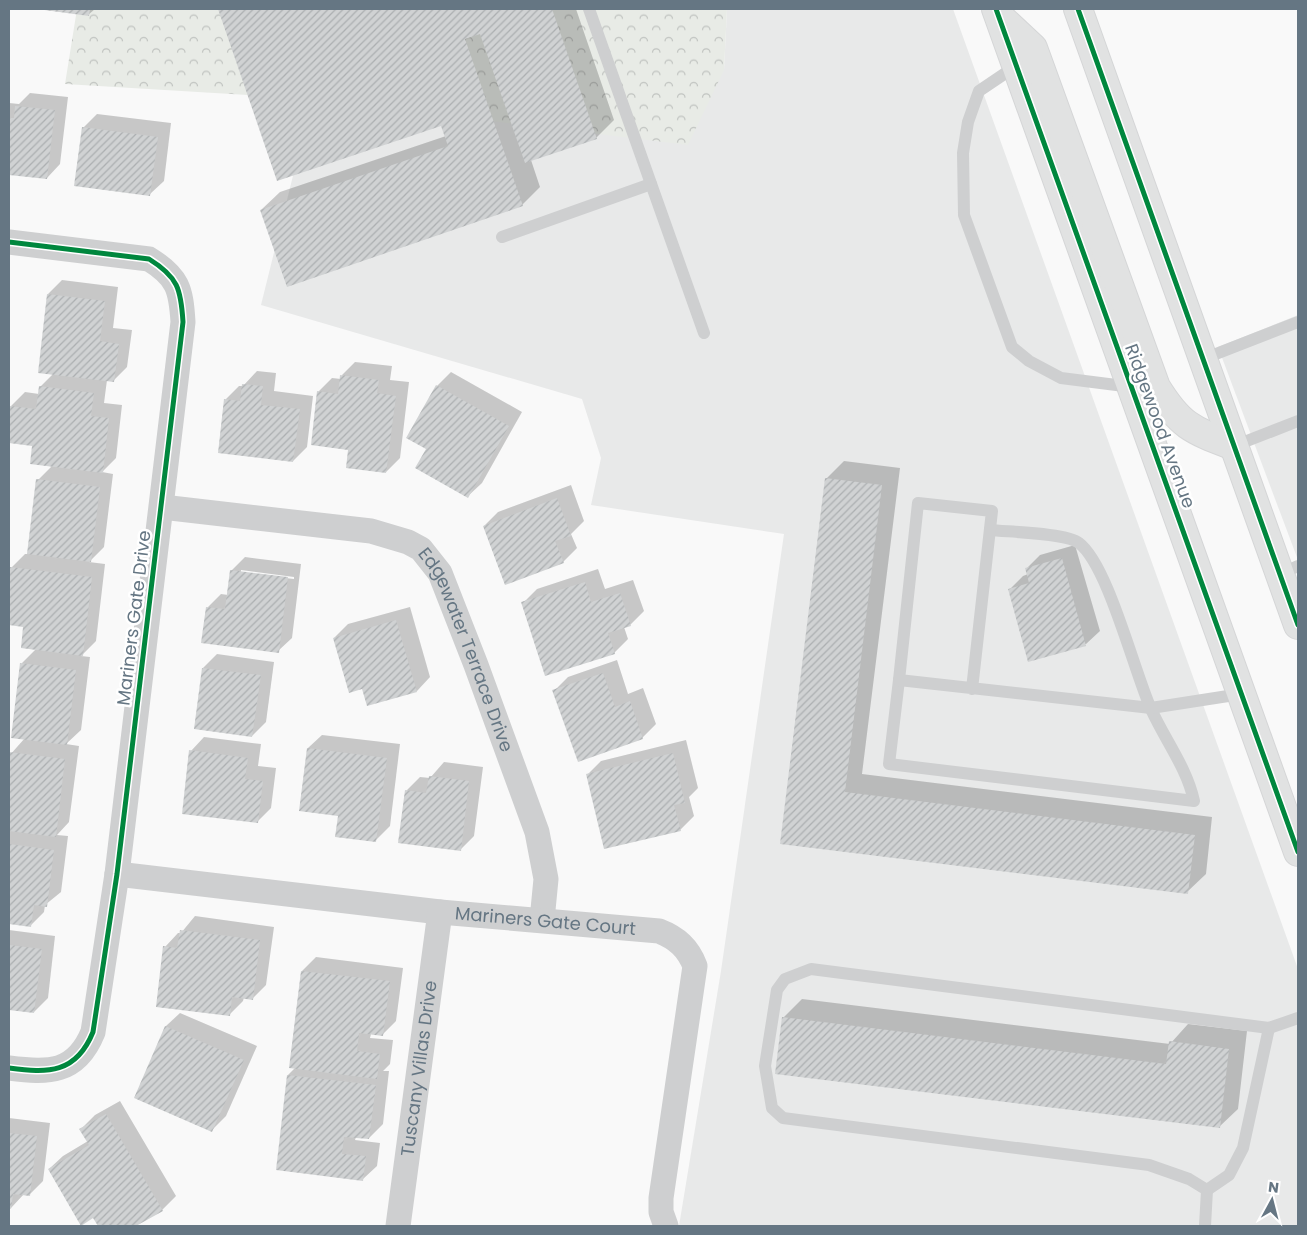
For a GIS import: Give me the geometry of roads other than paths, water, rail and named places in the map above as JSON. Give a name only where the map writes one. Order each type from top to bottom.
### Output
[{"type":"main road","points":[[1078,9],[1234,446],[1289,570],[1298,625]]},
{"type":"main road","points":[[997,12],[1033,48],[1156,387],[1171,411],[1195,431],[1234,446]]},
{"type":"main road","name":"Ridgewood Avenue","points":[[997,12],[1298,852]]},
{"type":"street","name":"Mariners Gate Drive","points":[[9,242],[149,259],[168,271],[176,284],[182,299],[183,322],[117,874],[93,1032],[88,1045],[80,1055],[55,1070],[40,1072],[9,1068]]},
{"type":"street","name":"Edgewater Terrace Drive","points":[[162,507],[371,531],[408,542],[421,549],[440,573],[537,832],[546,879],[542,920]]},
{"type":"street","name":"Mariners Gate Court","points":[[117,874],[440,912],[659,930],[678,940],[690,953],[695,966],[660,1198],[666,1226]]},
{"type":"street","name":"Tuscany Villas Drive","points":[[398,1226],[440,912]]},
{"type":"lane","points":[[589,9],[704,333]]},
{"type":"lane","points":[[1016,66],[979,91],[968,122],[963,153],[964,215],[967,224],[1012,347],[1029,361],[1061,378],[1132,387]]},
{"type":"lane","points":[[502,237],[651,184]]},
{"type":"lane","points":[[1203,359],[1298,322]]},
{"type":"lane","points":[[1234,446],[1298,420]]},
{"type":"lane","points":[[972,689],[992,511],[918,503],[889,764],[1194,801],[1190,784],[1150,708],[1106,586],[1091,556],[1078,542],[1060,537],[990,530]]},
{"type":"lane","points":[[899,680],[1150,708],[1242,694]]},
{"type":"lane","points":[[1207,1190],[1189,1179],[1149,1165],[782,1118],[772,1108],[765,1066],[777,990],[784,979],[811,970],[1269,1028],[1298,1018]]},
{"type":"lane","points":[[1207,1190],[1229,1175],[1243,1148],[1269,1028]]},
{"type":"lane","points":[[1205,1226],[1207,1190]]}]
